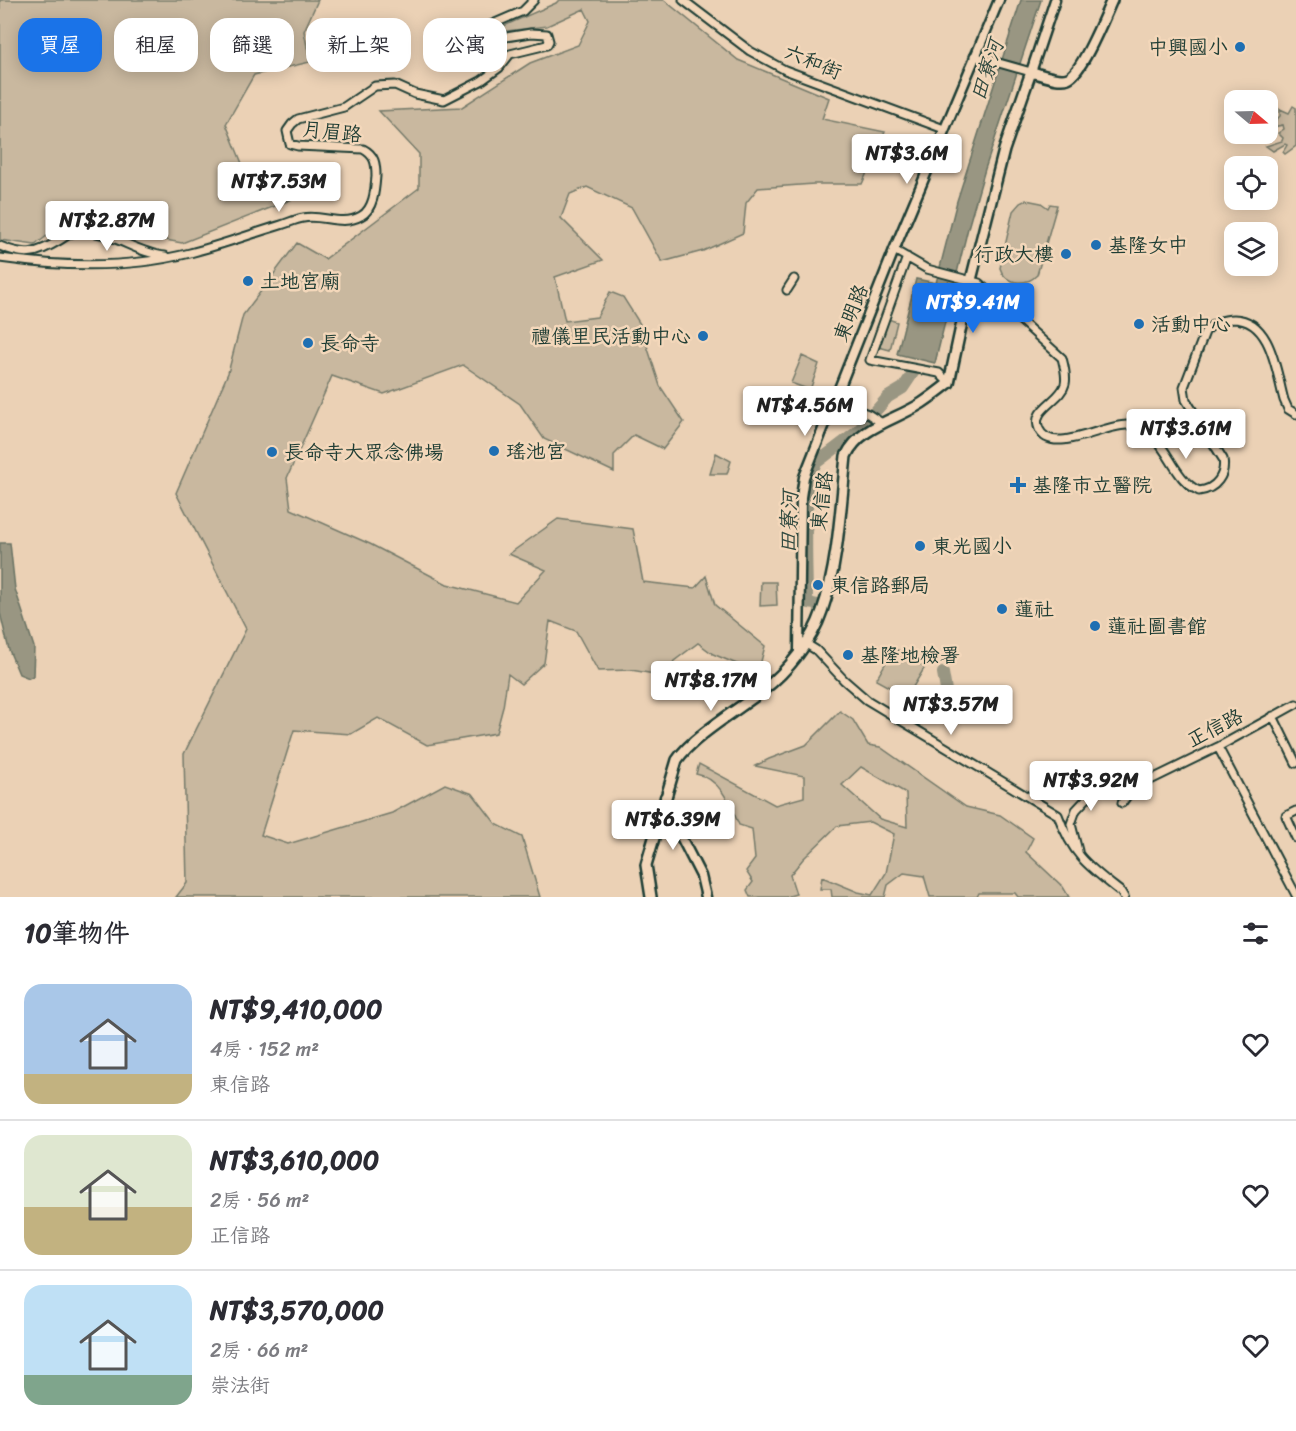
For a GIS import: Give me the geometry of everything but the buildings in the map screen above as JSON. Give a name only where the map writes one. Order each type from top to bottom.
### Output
[{"type":"main road","points":[[949,383],[1004,150],[1031,72],[1063,79],[1073,75],[1083,62],[1112,0]]},
{"type":"main road","name":"東信路","points":[[651,897],[646,866],[665,796],[682,753],[695,740],[776,680],[799,652],[802,641],[822,613],[840,516],[846,456],[857,439],[880,421],[921,404],[949,383]]},
{"type":"street","name":"月眉路","points":[[0,258],[42,264],[145,262],[173,257],[304,218],[340,222],[362,216],[370,208],[374,196],[376,176],[374,158],[363,149],[290,144],[287,131],[292,124],[298,119],[344,107],[375,86],[395,85],[415,94],[444,100],[481,81],[499,68],[510,54],[548,45],[547,34],[531,33],[475,42],[471,38],[472,33],[523,11],[534,0]]},
{"type":"street","name":"六和街","points":[[683,0],[750,51],[785,70],[944,129]]},
{"type":"street","name":"東明路","points":[[802,641],[801,497],[804,477],[894,250],[999,0]]},
{"type":"street","points":[[974,56],[1031,72],[1055,0]]},
{"type":"street","points":[[0,246],[11,251],[31,254],[42,251],[74,231],[94,232],[111,236],[132,247],[156,255],[173,257]]},
{"type":"street","points":[[894,250],[935,271],[979,283],[1062,358],[1066,374],[1063,390],[1038,419],[1042,435],[1048,438],[1065,441],[1118,425],[1138,428],[1156,438],[1190,486],[1199,491],[1211,487],[1223,474],[1225,467],[1223,459],[1186,400],[1184,387],[1205,332],[1210,326],[1229,319],[1249,322],[1268,340],[1284,400],[1288,409],[1296,414]]},
{"type":"street","points":[[907,257],[870,360],[939,373],[949,383]]},
{"type":"street","points":[[787,291],[794,279]]},
{"type":"street","points":[[834,401],[880,421]]},
{"type":"street","points":[[802,641],[816,650],[867,700],[1058,815],[1066,838],[1079,856],[1124,897]]},
{"type":"street","name":"正信路","points":[[1122,803],[1132,789],[1218,747],[1273,716],[1295,707]]},
{"type":"street","points":[[1273,716],[1296,763]]},
{"type":"street","points":[[1218,747],[1296,895]]},
{"type":"street","points":[[1079,856],[1071,824],[1076,810],[1091,794],[1104,786],[1132,789]]},
{"type":"street","points":[[665,796],[680,835],[702,876],[706,897]]},
{"type":"street","points":[[1296,811],[1286,816],[1296,838]]},
{"type":"shaded area","points":[[0,0],[318,0],[310,18],[306,18],[304,31],[306,63],[294,66],[294,18],[210,18],[210,72],[267,72],[254,75],[226,124],[252,188],[290,200],[182,243],[127,233],[73,216],[35,245],[0,240]]},
{"type":"shaded area","points":[[559,0],[664,0],[738,60],[829,98],[822,119],[885,132],[862,184],[814,184],[758,188],[746,203],[743,233],[703,251],[662,262],[632,208],[587,187],[570,194],[561,218],[603,260],[555,277],[565,321],[597,317],[610,292],[623,297],[640,324],[660,386],[684,422],[663,449],[634,435],[614,455],[614,472],[544,439],[520,404],[463,365],[384,394],[332,376],[287,478],[291,509],[370,544],[447,584],[516,602],[546,570],[509,554],[558,519],[633,529],[643,582],[695,588],[706,576],[715,605],[765,646],[758,673],[713,654],[698,643],[674,661],[666,676],[631,670],[598,671],[576,631],[550,621],[544,663],[521,684],[508,674],[496,733],[427,745],[378,718],[351,734],[294,730],[261,835],[288,844],[392,813],[445,784],[473,794],[496,824],[522,837],[540,897],[176,897],[187,883],[184,754],[246,629],[176,493],[228,373],[243,315],[297,243],[325,259],[419,188],[419,154],[379,111],[462,107],[530,63],[578,45],[590,21],[584,9],[547,26],[507,31],[507,25]]},
{"type":"shaded area","name":"田寮河","points":[[1021,0],[1041,0],[985,169],[935,363],[897,354],[916,279],[936,283],[957,201]]},
{"type":"shaded area","points":[[1293,106],[1296,108],[1296,146],[1285,154],[1283,152],[1287,145],[1285,144],[1273,151],[1266,146],[1278,144],[1283,138],[1278,133],[1284,129],[1283,125],[1278,126],[1280,109],[1289,113]]},
{"type":"shaded area","points":[[1026,200],[1041,203],[1048,208],[1050,204],[1057,205],[1037,275],[1027,281],[1016,282],[1006,278],[1000,268],[1013,211]]},
{"type":"shaded area","points":[[885,318],[897,322],[890,350],[875,346]]},
{"type":"shaded area","points":[[802,356],[819,364],[810,390],[791,383]]},
{"type":"shaded area","points":[[716,453],[731,461],[727,474],[710,474]]},
{"type":"shaded area","points":[[0,543],[10,543],[15,589],[34,647],[33,676],[29,678],[19,674],[9,650],[0,613]]},
{"type":"shaded area","points":[[761,582],[776,582],[777,605],[760,606]]},
{"type":"shaded area","points":[[894,648],[925,667],[907,697],[876,680]]},
{"type":"shaded area","points":[[840,711],[853,720],[868,745],[880,747],[966,807],[1000,815],[1033,838],[1026,852],[1063,887],[1069,897],[1018,897],[1015,893],[979,893],[977,897],[930,897],[924,876],[904,873],[888,885],[885,897],[832,897],[831,889],[820,889],[822,877],[858,892],[872,895],[886,873],[894,834],[870,822],[837,826],[803,859],[790,875],[796,894],[786,897],[750,897],[747,890],[753,882],[746,871],[755,859],[752,829],[739,825],[718,786],[704,776],[696,774],[699,764],[775,805],[804,797],[804,776],[755,766],[806,745]],"holes":[[[861,767],[906,793],[907,827],[880,819],[842,785]]]},
{"type":"waterway","name":"田寮河","points":[[818,605],[809,603],[807,598],[806,548],[809,490],[816,463],[857,432],[888,397],[903,388],[915,370]]},
{"type":"waterway","name":"田寮河","points":[[943,673],[946,690]]},
{"type":"place","name":"中興國小","points":[[1240,47]]},
{"type":"place","name":"基隆女中","points":[[1096,245]]},
{"type":"place","name":"行政大樓","points":[[1066,254]]},
{"type":"place","name":"土地宮廟","points":[[248,281]]},
{"type":"place","name":"活動中心","points":[[1139,324]]},
{"type":"place","name":"禮儀里民活動中心","points":[[703,336]]},
{"type":"place","name":"長命寺","points":[[308,343]]},
{"type":"place","name":"瑤池宮","points":[[494,451]]},
{"type":"place","name":"長命寺大眾念佛場","points":[[272,452]]},
{"type":"place","name":"基隆市立醫院","points":[[1018,485]]},
{"type":"place","name":"東光國小","points":[[920,546]]},
{"type":"place","name":"東信路郵局","points":[[818,585]]},
{"type":"place","name":"蓮社","points":[[1002,609]]},
{"type":"place","name":"蓮社圖書館","points":[[1095,626]]},
{"type":"place","name":"基隆地檢署","points":[[848,655]]}]
